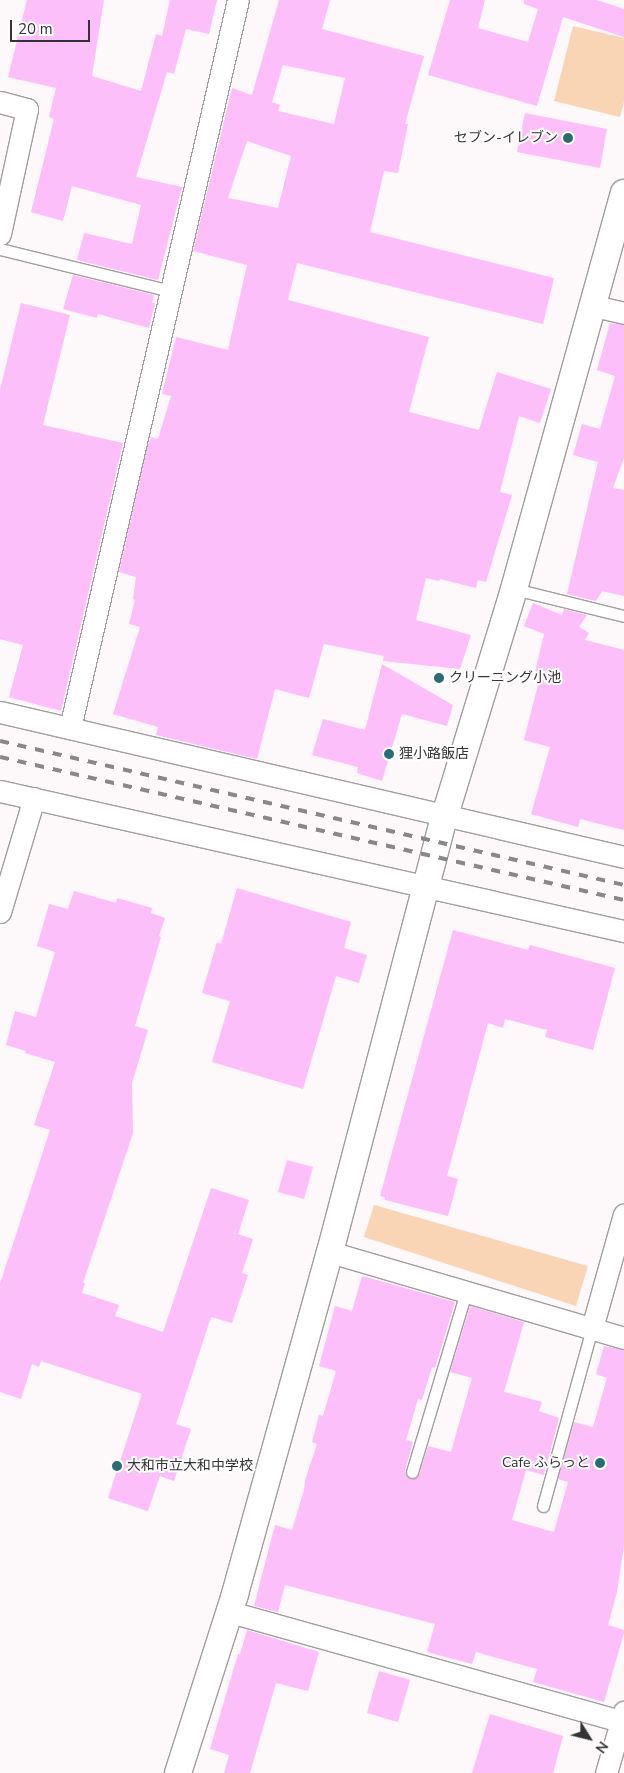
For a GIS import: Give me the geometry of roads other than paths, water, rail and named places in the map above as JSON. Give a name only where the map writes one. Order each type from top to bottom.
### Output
[{"type":"street","points":[[70,728],[238,0]]},
{"type":"street","points":[[0,102],[27,108],[0,234]]},
{"type":"street","points":[[178,1773],[230,1612],[330,1252],[445,815],[514,589],[624,193]]},
{"type":"street","points":[[594,306],[624,313]]},
{"type":"street","points":[[0,712],[624,856]]},
{"type":"street","points":[[0,791],[624,931]]},
{"type":"street","points":[[0,912],[34,798]]},
{"type":"street","points":[[592,1328],[624,1214]]},
{"type":"street","points":[[330,1252],[624,1338]]},
{"type":"street","points":[[230,1612],[623,1719],[606,1773]]},
{"type":"lane","points":[[0,249],[171,291]]},
{"type":"lane","points":[[514,589],[624,616]]},
{"type":"lane","points":[[412,1472],[466,1292]]},
{"type":"lane","points":[[543,1506],[592,1328]]},
{"type":"railway","points":[[0,741],[624,885]]},
{"type":"railway","points":[[0,757],[624,900]]},
{"type":"place","name":"セブン-イレブン","points":[[568,138]]},
{"type":"place","name":"クリーニング小池","points":[[439,678]]},
{"type":"place","name":"狸小路飯店","points":[[389,754]]},
{"type":"place","name":"Cafe ふらっと","points":[[600,1463]]},
{"type":"place","name":"大和市立大和中学校","points":[[117,1466]]}]
